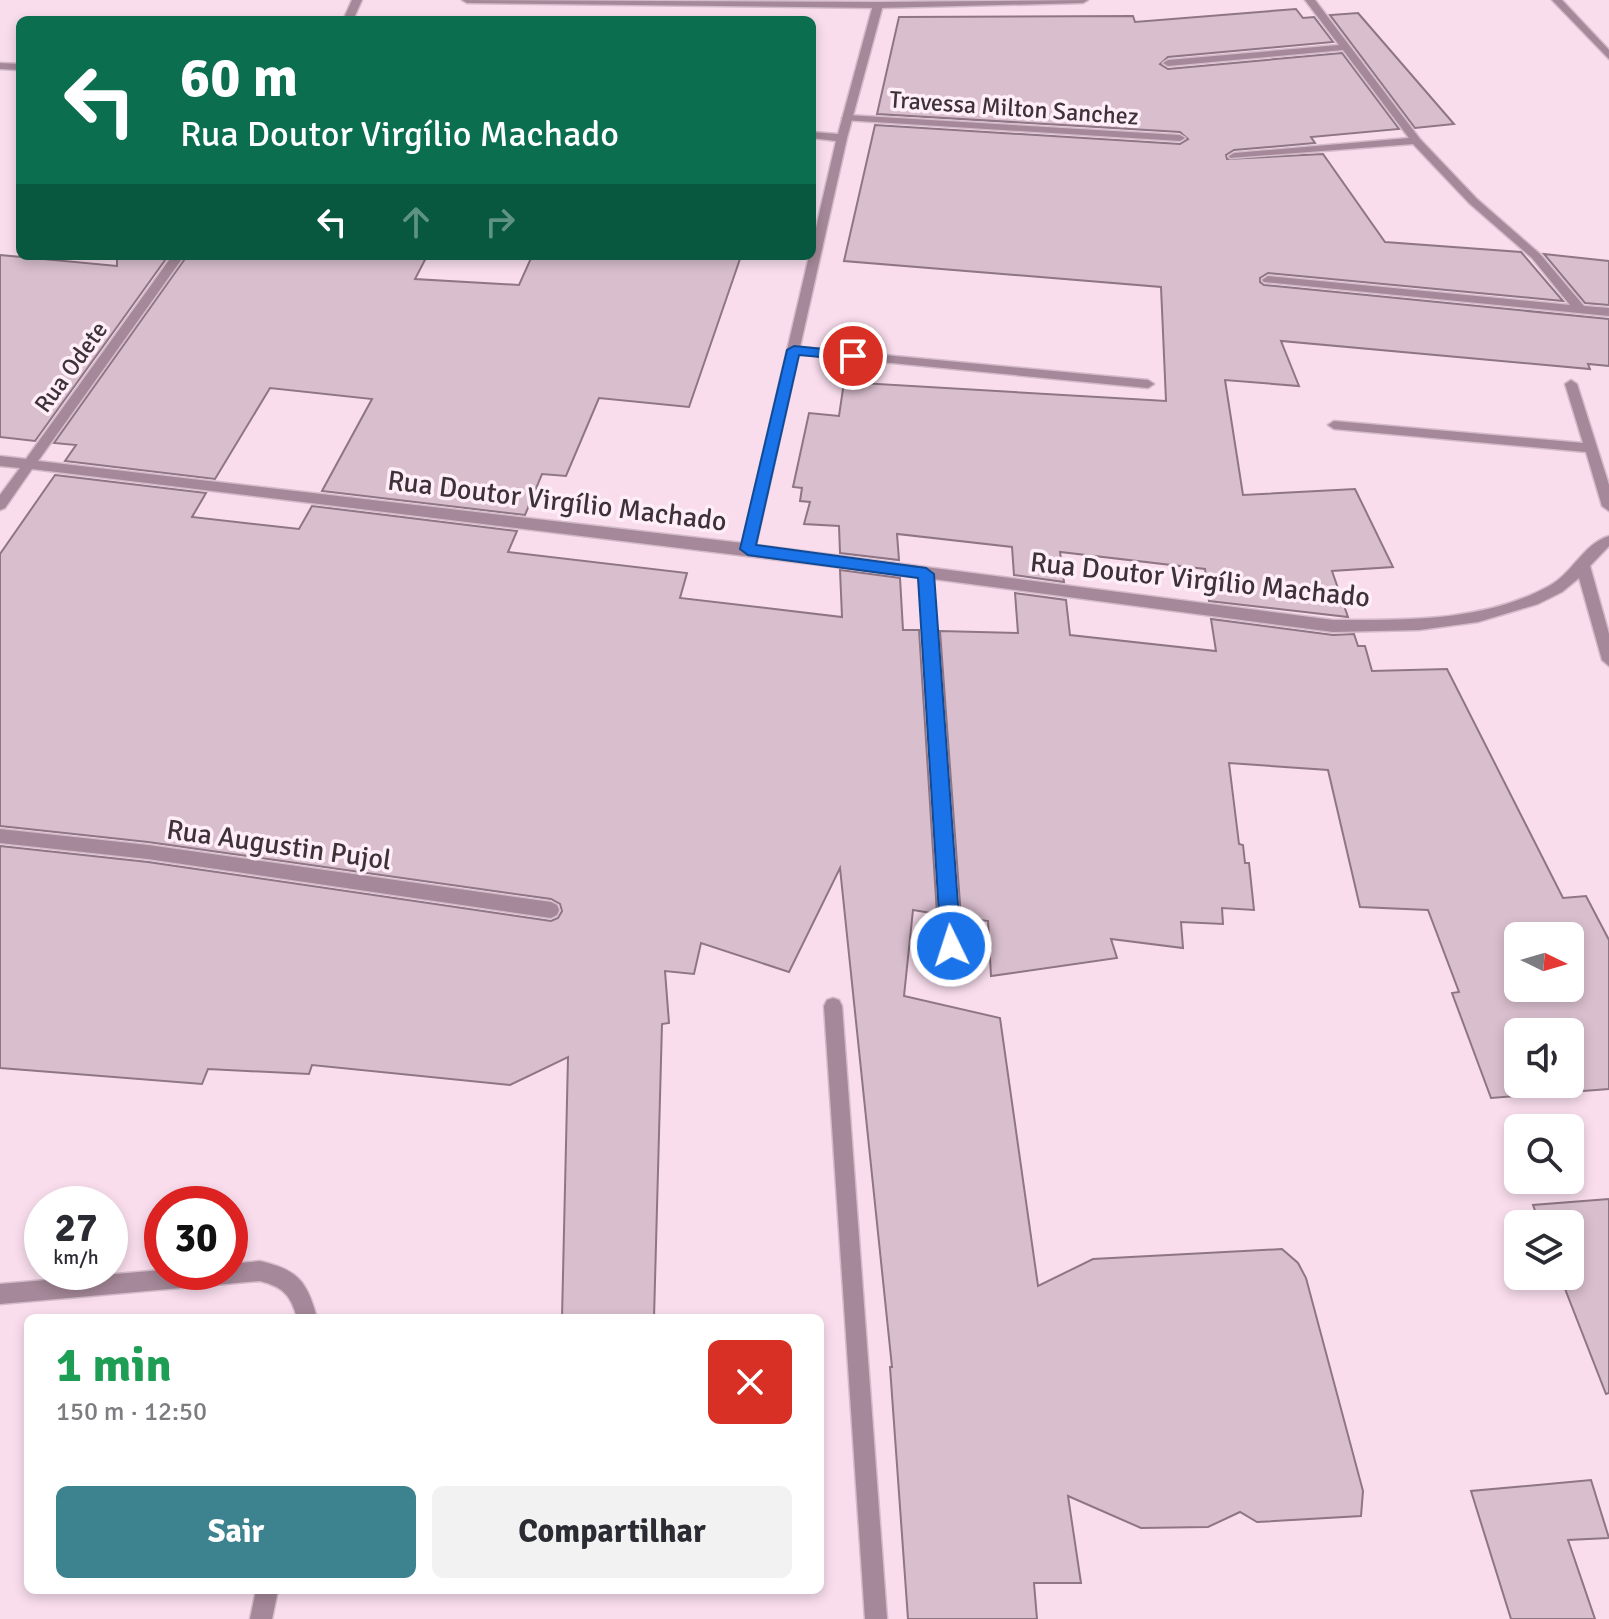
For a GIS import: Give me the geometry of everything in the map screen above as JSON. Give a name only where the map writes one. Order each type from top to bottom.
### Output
[{"type":"street","points":[[467,0],[878,5],[1083,0]]},
{"type":"street","points":[[1310,0],[1416,141],[1473,201],[1536,256],[1580,309]]},
{"type":"street","points":[[1557,0],[1609,56]]},
{"type":"street","points":[[816,253],[847,118],[878,5]]},
{"type":"street","points":[[1168,63],[1346,47]]},
{"type":"street","name":"Travessa Milton Sanchez","points":[[847,118],[1180,138]]},
{"type":"street","points":[[816,135],[842,138]]},
{"type":"street","points":[[1234,156],[1416,141]]},
{"type":"street","name":"Rua Odete","points":[[0,505],[175,260]]},
{"type":"street","points":[[748,549],[814,260]]},
{"type":"street","points":[[1268,280],[1609,312]]},
{"type":"street","points":[[794,350],[1148,384]]},
{"type":"street","points":[[1571,384],[1609,506]]},
{"type":"street","points":[[1334,425],[1591,448]]},
{"type":"street","name":"Rua Doutor Virgílio Machado","points":[[0,461],[748,549],[1333,626],[1407,626],[1507,610],[1559,586],[1601,544],[1609,541]]},
{"type":"street","points":[[1582,564],[1609,660]]},
{"type":"street","points":[[926,574],[951,946]]},
{"type":"street","name":"Rua Augustin Pujol","points":[[0,836],[148,852],[551,910]]},
{"type":"street","points":[[833,1006],[876,1619]]},
{"type":"street","points":[[0,1294],[260,1271],[284,1276],[301,1293],[306,1314]]},
{"type":"street","points":[[261,1619],[266,1594]]},
{"type":"building","points":[[1296,9],[1303,18],[1314,17],[1333,42],[1168,57],[1160,64],[1168,69],[1342,53],[1399,129],[1311,137],[1315,143],[1234,150],[1226,155],[1227,159],[1323,154],[1385,242],[1521,252],[1563,301],[1268,273],[1260,278],[1260,282],[1264,285],[1609,319],[1609,366],[1588,364],[1590,369],[1281,341],[1299,386],[1225,380],[1243,495],[1355,489],[1393,567],[1332,571],[1348,617],[1209,601],[1205,569],[1060,552],[1064,582],[1014,575],[1012,547],[897,534],[899,560],[840,553],[839,526],[804,524],[810,502],[800,501],[802,488],[793,487],[809,413],[839,416],[844,382],[1166,401],[1161,287],[844,261],[875,125],[1180,144],[1188,139],[1180,132],[877,114],[899,17],[1133,16],[1135,22]]},
{"type":"building","points":[[1358,13],[1454,124],[1415,128],[1330,15]]},
{"type":"building","points":[[1544,254],[1609,261],[1609,305],[1585,303]]},
{"type":"building","points":[[0,255],[16,257],[16,260],[117,266],[117,260],[165,260],[35,441],[0,437]]},
{"type":"building","points":[[184,260],[425,260],[415,279],[519,285],[530,260],[740,260],[689,407],[599,398],[566,476],[542,474],[525,515],[322,491],[372,399],[270,388],[215,479],[65,461],[76,445],[54,443]]},
{"type":"building","points":[[55,475],[206,493],[192,517],[299,529],[312,506],[517,531],[508,552],[687,573],[680,598],[842,617],[840,570],[900,578],[903,630],[919,630],[937,914],[913,910],[904,996],[1000,1018],[1038,1286],[1093,1259],[1282,1249],[1298,1263],[1306,1278],[1363,1491],[1361,1516],[1257,1522],[1240,1512],[1208,1527],[1141,1528],[1068,1496],[1081,1583],[1034,1583],[1037,1619],[908,1619],[892,1367],[840,868],[789,972],[701,943],[694,974],[665,971],[669,1023],[662,1024],[654,1314],[562,1314],[568,1057],[510,1085],[312,1065],[309,1074],[208,1069],[202,1084],[0,1068],[0,846],[148,862],[551,921],[558,918],[562,911],[560,904],[551,899],[148,842],[0,826],[0,554]]},
{"type":"building","points":[[1015,593],[1066,600],[1070,635],[1216,651],[1211,619],[1333,635],[1354,634],[1358,646],[1365,646],[1372,671],[1447,669],[1563,898],[1586,896],[1609,940],[1609,1089],[1584,1091],[1584,1018],[1504,1018],[1504,1097],[1491,1098],[1452,993],[1459,992],[1428,910],[1360,907],[1328,770],[1229,763],[1239,844],[1243,845],[1245,863],[1249,863],[1254,910],[1222,908],[1223,924],[1181,922],[1183,948],[1111,939],[1117,958],[991,976],[988,921],[961,917],[940,631],[1018,633]]},
{"type":"building","points":[[1609,1199],[1609,1393],[1606,1394],[1565,1290],[1584,1290],[1584,1210],[1535,1210],[1533,1205]]},
{"type":"building","points":[[1591,1480],[1609,1538],[1568,1540],[1595,1619],[1511,1619],[1471,1491]]},
{"type":"route","points":[[853,356],[794,350],[748,549],[926,574],[951,946]]}]
